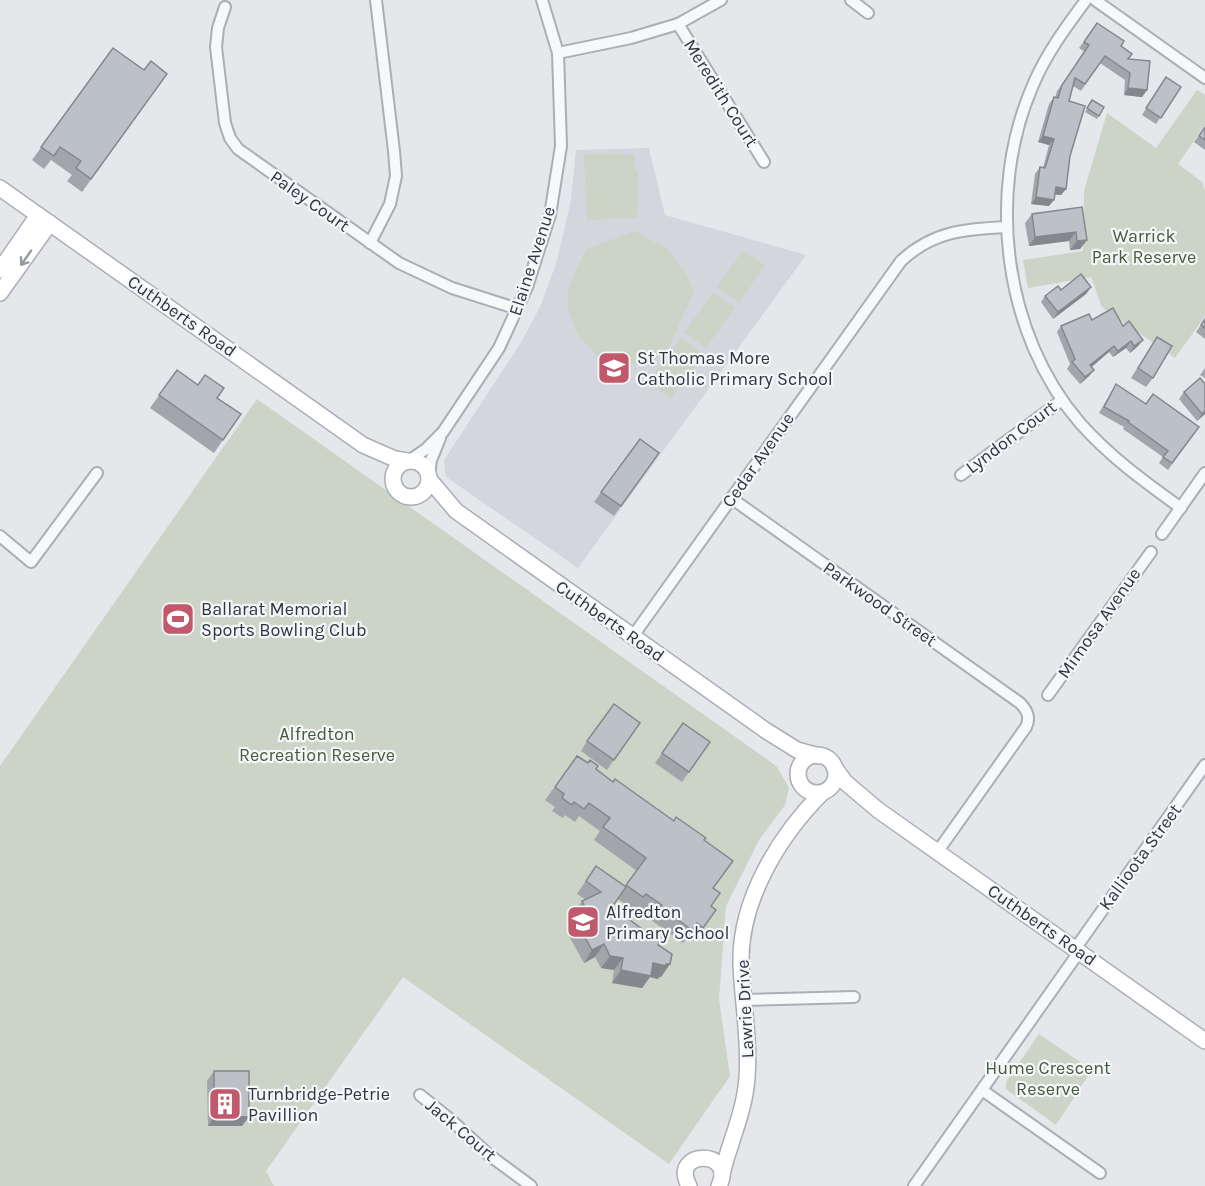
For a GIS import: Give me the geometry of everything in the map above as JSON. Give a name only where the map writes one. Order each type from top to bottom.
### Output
[{"type":"street","points":[[370,243],[390,204],[396,176],[376,0]]},
{"type":"street","name":"Elaine Avenue","points":[[429,477],[431,460],[443,432],[487,367],[518,309],[550,215],[561,146],[558,53],[542,0]]},
{"type":"street","points":[[558,53],[631,38],[678,24],[721,0]]},
{"type":"street","points":[[851,0],[868,13]]},
{"type":"street","points":[[1086,0],[1066,26],[1049,54],[1024,108],[1011,161],[1007,227],[1012,275],[1020,309],[1036,350],[1062,400],[1086,430],[1123,466],[1181,507]]},
{"type":"street","points":[[1095,0],[1205,78]]},
{"type":"street","name":"Paley Court","points":[[225,7],[218,28],[216,47],[225,123],[230,138],[242,153],[399,263],[434,281],[518,309]]},
{"type":"street","name":"Meredith Court","points":[[678,24],[764,162]]},
{"type":"street","name":"Cuthberts Road","points":[[0,188],[363,445],[395,459],[409,460]]},
{"type":"street","points":[[0,270],[44,219]]},
{"type":"street","points":[[0,293],[44,219]]},
{"type":"street","name":"Cedar Avenue","points":[[633,636],[901,261],[917,247],[941,235],[957,231],[1007,227]]},
{"type":"street","name":"Lyndon Court","points":[[961,475],[1062,400]]},
{"type":"street","name":"Elaine Avenue","points":[[409,460],[426,449],[443,432]]},
{"type":"street","name":"Cuthberts Road","points":[[363,445],[393,481]]},
{"type":"street","points":[[409,460],[421,463],[429,477],[425,489],[416,496],[400,493],[393,481],[396,468],[409,460]]},
{"type":"street","points":[[0,536],[31,562],[97,473]]},
{"type":"street","points":[[1162,534],[1205,473]]},
{"type":"street","name":"Cuthberts Road","points":[[429,477],[456,511]]},
{"type":"street","name":"Cuthberts Road","points":[[416,496],[456,511],[765,730],[797,750],[819,756]]},
{"type":"street","name":"Parkwood Street","points":[[731,498],[1020,704],[1027,712],[1029,718],[1026,727],[938,851]]},
{"type":"street","name":"Mimosa Avenue","points":[[1048,695],[1151,552]]},
{"type":"street","name":"Cuthberts Road","points":[[765,730],[787,756],[799,778]]},
{"type":"street","points":[[819,756],[829,760],[834,767],[835,782],[823,792],[808,791],[799,778],[803,763],[810,757],[819,756]]},
{"type":"street","name":"Cuthberts Road","points":[[834,767],[845,782],[878,810],[1205,1041]]},
{"type":"street","name":"Kallioota Street","points":[[914,1186],[1204,771]]},
{"type":"street","name":"Lawrie Drive","points":[[793,828],[800,796],[799,778]]},
{"type":"street","name":"Cuthberts Road","points":[[823,792],[848,797],[878,810]]},
{"type":"street","name":"Lawrie Drive","points":[[722,1181],[745,1099],[748,1073],[742,952],[749,908],[759,881],[793,828],[823,792]]},
{"type":"street","points":[[744,1000],[854,997]]},
{"type":"street","points":[[982,1090],[1100,1173]]},
{"type":"street","name":"Jack Court","points":[[420,1095],[489,1155],[531,1186]]},
{"type":"street","name":"Lawrie Drive","points":[[694,1160],[713,1149],[735,1129]]},
{"type":"street","points":[[686,1182],[687,1168],[694,1160],[702,1158],[710,1159],[719,1166],[722,1181]]},
{"type":"shaded area","name":"St Thomas More Catholic Primary School","points":[[649,148],[665,215],[806,255],[578,568],[446,477],[444,460],[520,344],[540,307],[556,264],[567,218],[576,150]]},
{"type":"green space","name":"Warrick Park Reserve","points":[[1197,90],[1205,95],[1205,125],[1178,164],[1202,182],[1205,191],[1205,316],[1175,358],[1102,307],[1091,277],[1028,288],[1023,260],[1083,251],[1084,191],[1107,113],[1156,148]]},
{"type":"green space","points":[[584,154],[635,154],[635,170],[638,170],[637,218],[587,220]]},
{"type":"green space","points":[[636,231],[667,249],[687,275],[694,292],[669,347],[652,364],[611,363],[594,353],[577,333],[568,309],[568,291],[576,269],[588,248]]},
{"type":"green space","points":[[743,250],[765,265],[739,303],[717,287]]},
{"type":"green space","points":[[713,292],[735,307],[706,348],[684,333]]},
{"type":"green space","points":[[681,337],[703,354],[670,399],[648,382]]},
{"type":"green space","name":"Alfredton Recreation Reserve","points":[[257,399],[768,760],[777,767],[789,788],[785,805],[759,840],[726,906],[719,999],[730,1076],[669,1164],[403,977],[266,1171],[274,1186],[0,1186],[0,766]]},
{"type":"green space","name":"Hume Crescent Reserve","points":[[1039,1034],[1092,1070],[1056,1125],[1006,1089],[1006,1082]]},
{"type":"building","points":[[1097,23],[1124,41],[1121,46],[1132,54],[1128,59],[1150,61],[1147,90],[1128,88],[1130,73],[1105,56],[1085,84],[1075,78],[1069,101],[1085,106],[1070,156],[1066,189],[1056,187],[1054,200],[1036,197],[1040,167],[1045,168],[1054,139],[1043,136],[1054,97],[1058,98],[1062,85],[1089,45],[1084,42]]},
{"type":"building","points":[[113,48],[144,70],[151,61],[167,74],[91,179],[76,168],[81,161],[60,147],[54,156],[41,147]]},
{"type":"building","points":[[1166,77],[1181,87],[1161,118],[1146,108]]},
{"type":"building","points":[[1092,100],[1104,107],[1099,116],[1087,108]]},
{"type":"building","points":[[1205,127],[1205,140],[1199,136]]},
{"type":"building","points":[[1082,207],[1087,240],[1077,241],[1076,232],[1035,237],[1032,214]]},
{"type":"building","points":[[1081,274],[1091,287],[1058,312],[1045,296],[1058,286],[1061,290]]},
{"type":"building","points":[[1113,308],[1123,326],[1129,321],[1143,340],[1134,346],[1131,341],[1118,351],[1114,346],[1090,365],[1094,370],[1085,377],[1072,362],[1075,359],[1061,326],[1089,314],[1092,320]]},
{"type":"building","points":[[1157,337],[1172,346],[1153,378],[1138,368]]},
{"type":"building","points":[[177,370],[198,385],[205,375],[224,388],[217,398],[241,414],[223,440],[159,395]]},
{"type":"building","points":[[1200,378],[1205,384],[1205,411],[1202,414],[1184,392]]},
{"type":"building","points":[[1116,384],[1146,404],[1153,394],[1199,427],[1172,463],[1163,457],[1168,451],[1129,421],[1104,407]]},
{"type":"building","points":[[640,439],[659,453],[621,506],[601,492]]},
{"type":"building","points":[[614,704],[640,723],[614,760],[587,741]]},
{"type":"building","points":[[683,723],[710,742],[689,772],[662,753]]},
{"type":"building","points":[[577,756],[588,763],[590,760],[598,766],[596,769],[613,782],[615,779],[674,821],[676,817],[733,861],[713,888],[720,893],[711,906],[716,910],[703,928],[697,923],[692,930],[646,894],[643,897],[626,885],[646,858],[603,827],[610,818],[589,803],[584,809],[562,798],[564,794],[555,787]]},
{"type":"building","points":[[596,866],[626,887],[612,907],[660,942],[658,945],[672,954],[670,964],[666,966],[653,963],[651,976],[621,970],[623,958],[610,956],[604,944],[592,950],[577,923],[588,918],[582,901],[601,892],[586,881]]},
{"type":"building","name":"Turnbridge-Petrie Pavillion","points":[[214,1071],[249,1071],[249,1117],[214,1116]]},
{"type":"place","name":"St Thomas More Catholic Primary School","points":[[614,368]]},
{"type":"place","name":"Ballarat Memorial Sports Bowling Club","points":[[178,619]]},
{"type":"place","name":"Alfredton Primary School","points":[[583,922]]},
{"type":"place","name":"Turnbridge-Petrie Pavillion","points":[[225,1104]]}]
